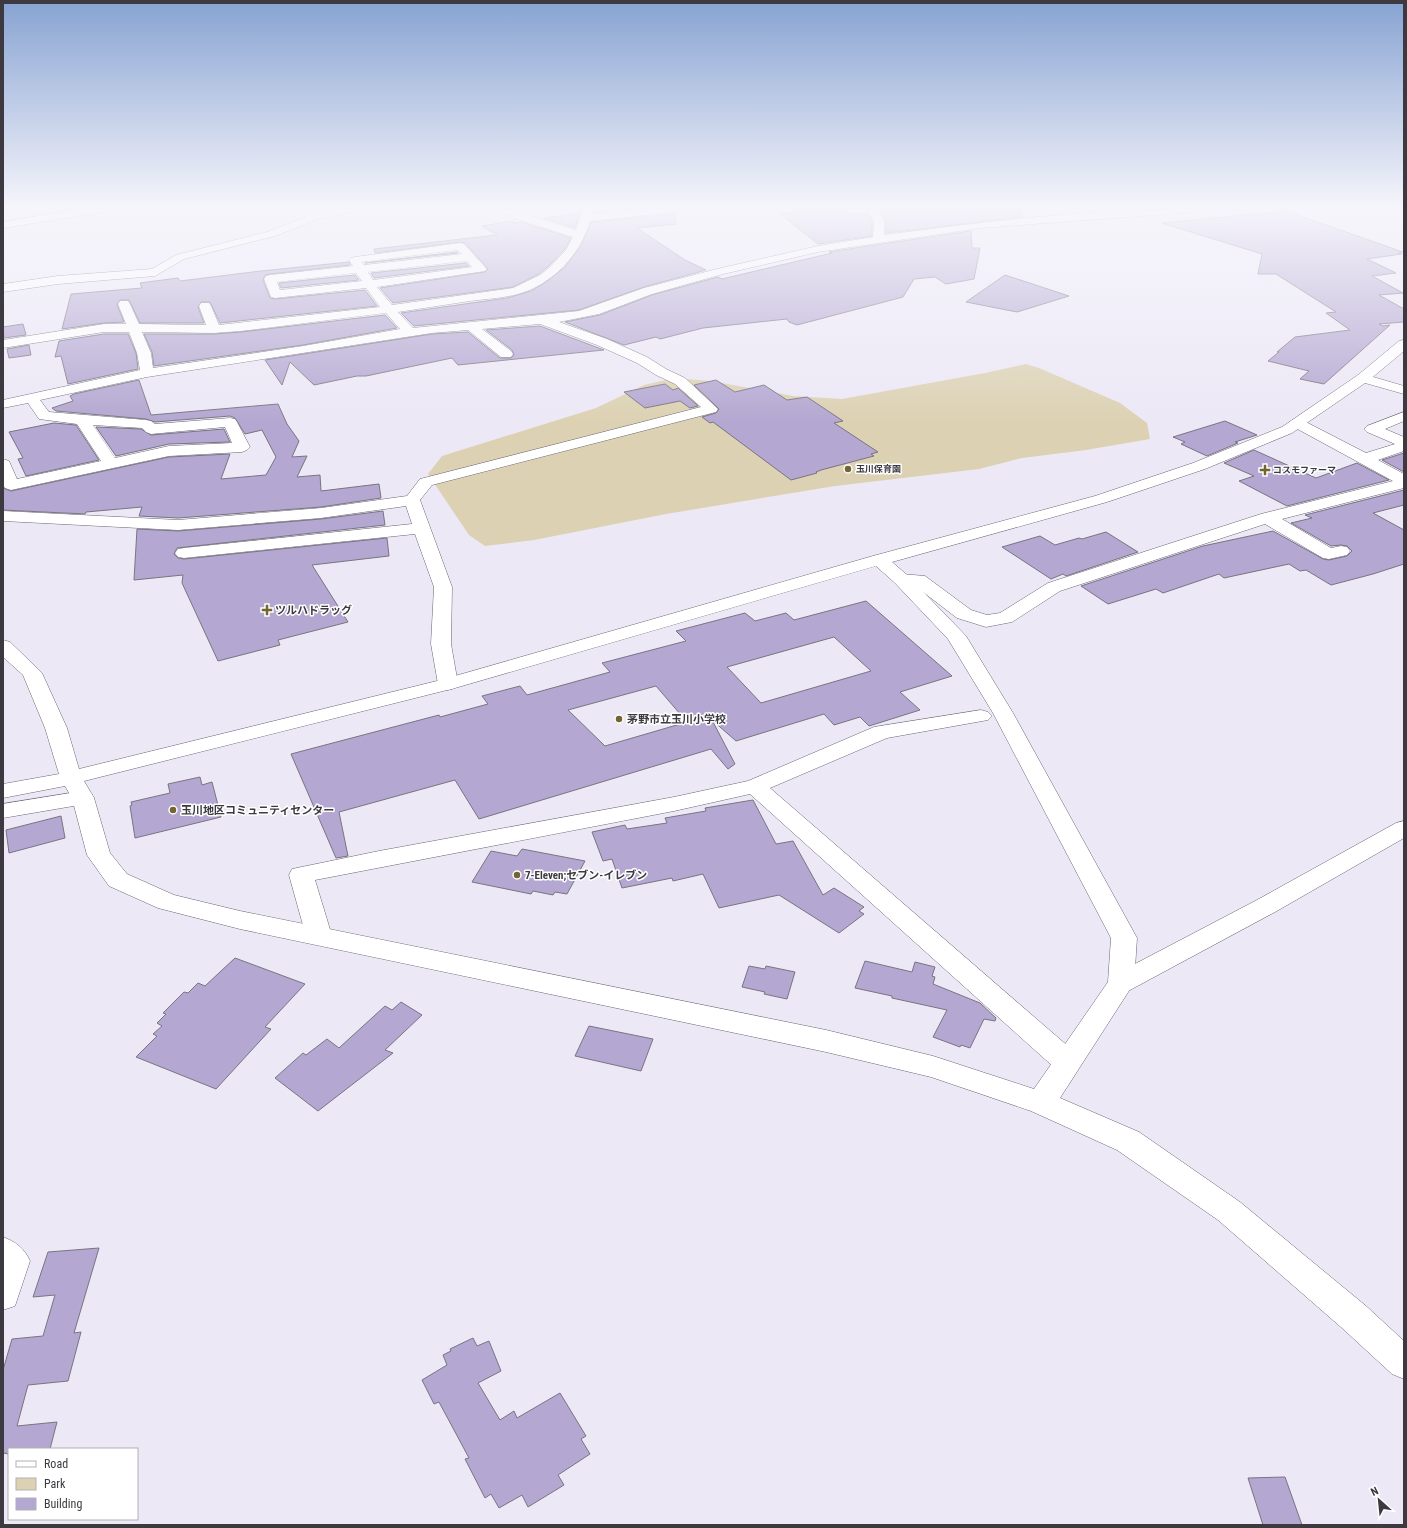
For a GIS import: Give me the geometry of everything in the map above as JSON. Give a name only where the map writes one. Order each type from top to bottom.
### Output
[{"type":"street","points":[[3,288],[56,280]]},
{"type":"street","points":[[270,280],[279,308]]},
{"type":"street","points":[[368,280],[388,310],[410,332]]},
{"type":"street","points":[[3,344],[104,328],[214,329],[241,327],[279,308],[371,284],[398,280]]},
{"type":"street","points":[[498,280],[515,299],[525,321]]},
{"type":"street","points":[[279,308],[388,310],[515,299],[540,280]]},
{"type":"street","points":[[3,404],[32,399],[147,373],[410,332],[542,320],[595,311],[648,291],[690,280]]},
{"type":"street","points":[[364,298],[394,294]]},
{"type":"street","points":[[124,304],[144,353],[147,373]]},
{"type":"street","points":[[205,306],[214,329]]},
{"type":"street","points":[[3,516],[178,525],[321,513],[412,500],[426,482],[711,409],[680,381],[661,372],[642,360],[602,342],[542,320]]},
{"type":"street","points":[[471,326],[506,354]]},
{"type":"street","points":[[3,811],[77,788],[448,684],[879,560],[1101,499],[1199,466],[1287,430],[1363,378],[1404,344]]},
{"type":"street","points":[[1363,378],[1404,390]]},
{"type":"street","points":[[3,464],[10,492],[110,463],[169,451],[242,447],[230,422],[151,429],[146,424],[44,416],[32,399]]},
{"type":"street","points":[[1404,416],[1372,429],[1404,442]]},
{"type":"street","points":[[82,420],[110,463]]},
{"type":"street","points":[[1297,423],[1404,480]]},
{"type":"street","points":[[1365,459],[1404,446]]},
{"type":"street","points":[[901,579],[918,580],[964,614],[986,621],[1005,618],[1054,587],[1267,518],[1404,484]]},
{"type":"street","points":[[412,500],[443,587],[440,644],[448,684]]},
{"type":"street","points":[[1267,518],[1328,554],[1341,551]]},
{"type":"street","points":[[184,553],[423,528]]},
{"type":"street","points":[[879,560],[901,579],[956,636],[1007,720],[1124,938],[1120,983],[1041,1103]]},
{"type":"street","points":[[3,646],[32,673],[56,728],[99,855],[118,880],[167,902],[240,920],[826,1041],[933,1067],[1041,1103],[1128,1141],[1229,1212],[1354,1317],[1404,1363]]},
{"type":"street","points":[[319,936],[300,875],[471,841],[674,804],[755,786],[882,732],[981,716]]},
{"type":"street","points":[[755,786],[1068,1062]]},
{"type":"street","points":[[3,791],[77,788]]},
{"type":"street","points":[[1120,983],[1252,913],[1404,828]]},
{"type":"street","points":[[3,1251],[14,1261],[3,1295]]},
{"type":"green space","points":[[1026,364],[1039,368],[1120,403],[1147,423],[1150,439],[1086,450],[1022,458],[979,469],[835,486],[666,514],[534,540],[485,546],[469,535],[428,474],[442,456],[596,408],[644,385],[674,378],[711,381],[793,396],[842,399]]},
{"type":"building","points":[[160,280],[263,280],[270,298],[275,299],[365,290],[377,306],[220,323],[210,302],[201,302],[198,307],[204,323],[140,323],[129,300],[120,300],[117,305],[124,322],[104,323],[62,329],[71,294],[142,288],[140,283]]},
{"type":"building","points":[[305,280],[356,280],[281,288],[279,283]]},
{"type":"building","points":[[430,280],[526,280],[513,287],[393,303],[380,288]]},
{"type":"building","points":[[548,280],[668,280],[644,287],[579,310],[414,326],[401,313],[507,298],[531,291]]},
{"type":"building","points":[[706,280],[913,280],[903,297],[797,325],[789,322],[787,319],[703,328],[660,339],[656,337],[624,345],[565,322],[600,315],[652,295]]},
{"type":"building","points":[[940,280],[967,280],[946,284]]},
{"type":"building","points":[[997,280],[1021,280],[1069,296],[1017,312],[966,302]]},
{"type":"building","points":[[1286,280],[1380,280],[1403,293],[1379,295],[1404,309],[1404,322],[1379,324],[1383,326],[1390,325],[1324,384],[1300,379],[1309,371],[1268,361],[1295,337],[1350,330],[1326,313],[1336,312]]},
{"type":"building","points":[[385,315],[397,328],[303,345],[154,366],[152,352],[144,334],[214,334],[241,332]]},
{"type":"building","points":[[23,324],[26,335],[4,338],[3,327]]},
{"type":"building","points":[[540,326],[604,350],[458,365],[452,358],[314,385],[290,362],[282,385],[265,360],[432,334],[468,332],[500,358],[511,358],[514,355],[512,350],[486,330]]},
{"type":"building","points":[[104,334],[128,334],[136,353],[138,369],[68,384],[61,356],[55,357],[59,341]]},
{"type":"building","points":[[29,345],[31,355],[9,358],[7,349]]},
{"type":"building","points":[[139,380],[151,415],[278,404],[287,424],[299,441],[292,457],[307,456],[297,477],[320,475],[321,491],[379,484],[381,498],[321,507],[178,518],[139,516],[142,507],[86,512],[85,514],[3,510],[3,488],[11,491],[169,457],[230,454],[221,479],[266,475],[276,457],[262,430],[245,434],[235,418],[230,416],[155,422],[146,419],[56,411],[52,408],[73,401],[70,396],[74,394]]},
{"type":"building","points":[[716,380],[735,392],[764,385],[787,400],[807,397],[843,421],[834,423],[878,452],[871,454],[874,456],[821,470],[816,472],[817,473],[791,480],[713,422],[710,423],[702,417],[716,413],[719,409],[694,385]]},
{"type":"building","points":[[665,384],[673,390],[678,388],[698,406],[690,408],[680,401],[645,408],[624,392]]},
{"type":"building","points":[[1225,421],[1257,435],[1235,442],[1238,443],[1207,456],[1181,444],[1185,442],[1173,437]]},
{"type":"building","points":[[54,423],[76,425],[99,460],[26,476],[18,459],[23,458],[9,432]]},
{"type":"building","points":[[96,427],[141,429],[151,435],[224,429],[230,442],[169,444],[116,456]]},
{"type":"building","points":[[1254,450],[1316,478],[1357,463],[1389,480],[1287,506],[1239,481],[1254,476],[1224,463]]},
{"type":"building","points":[[1404,453],[1404,472],[1382,460]]},
{"type":"building","points":[[1404,490],[1404,505],[1373,513],[1404,530],[1404,564],[1373,574],[1331,585],[1306,570],[1300,571],[1289,564],[1224,578],[1219,574],[1163,593],[1156,589],[1108,604],[1081,586],[1203,546],[1273,531],[1323,559],[1329,560],[1347,556],[1352,551],[1347,546],[1331,546],[1291,523],[1312,518],[1305,515]]},
{"type":"building","points":[[383,511],[385,525],[177,548],[174,554],[178,558],[184,559],[387,538],[389,556],[312,565],[348,622],[278,640],[280,645],[218,661],[182,583],[183,575],[134,580],[137,529],[178,531],[321,519]]},
{"type":"building","points":[[1106,532],[1138,552],[1066,576],[1063,574],[1051,579],[1002,547],[1040,536],[1055,545]]},
{"type":"building","points":[[866,601],[952,676],[900,692],[920,710],[869,726],[860,717],[834,725],[824,714],[736,741],[712,720],[735,764],[728,769],[711,749],[479,819],[455,780],[339,812],[348,856],[336,858],[291,754],[439,715],[440,717],[488,704],[482,696],[520,686],[527,695],[610,672],[602,663],[686,641],[676,631],[745,613],[755,621],[786,613],[794,620]],"holes":[[[834,637],[871,671],[761,703],[727,667]],[[656,686],[687,722],[605,746],[568,710]]]},
{"type":"building","name":"玉川地区コミュニティセンター","points":[[200,777],[202,785],[212,782],[221,817],[135,838],[130,806],[132,805],[131,802],[170,793],[168,784]]},
{"type":"building","points":[[753,800],[776,844],[793,841],[823,895],[834,888],[864,907],[859,911],[864,914],[839,933],[779,895],[719,908],[703,874],[673,881],[672,878],[622,888],[612,859],[603,861],[592,832],[625,825],[627,829],[667,823],[665,818],[706,811],[705,808]]},
{"type":"building","points":[[61,816],[65,838],[9,853],[6,830]]},
{"type":"building","name":"7-Eleven;セブン-イレブン","points":[[522,849],[585,861],[567,894],[555,892],[553,895],[533,891],[531,894],[472,882],[491,851],[517,856]]},
{"type":"building","points":[[235,958],[305,984],[265,1027],[271,1029],[216,1089],[136,1057],[157,1036],[153,1034],[162,1026],[157,1023],[166,1014],[163,1013],[184,992],[188,993],[198,983],[205,986]]},
{"type":"building","points":[[865,961],[912,972],[915,962],[935,967],[932,976],[935,977],[933,984],[980,1003],[996,1018],[995,1021],[984,1019],[970,1048],[961,1045],[960,1047],[933,1037],[947,1010],[855,988]]},
{"type":"building","points":[[749,966],[765,969],[766,966],[795,972],[787,999],[742,987]]},
{"type":"building","points":[[401,1002],[422,1015],[385,1050],[393,1053],[318,1111],[275,1078],[303,1053],[306,1055],[327,1039],[339,1048],[385,1006],[392,1010]]},
{"type":"building","points":[[589,1026],[653,1039],[641,1071],[575,1056]]},
{"type":"building","points":[[99,1248],[74,1333],[81,1332],[68,1381],[28,1385],[17,1426],[57,1422],[50,1448],[8,1448],[8,1454],[3,1453],[3,1370],[12,1339],[43,1336],[55,1295],[33,1297],[48,1252]]},
{"type":"building","points":[[473,1338],[477,1346],[489,1341],[501,1371],[478,1383],[500,1420],[514,1411],[517,1418],[560,1393],[586,1436],[581,1439],[590,1454],[558,1475],[564,1485],[528,1507],[522,1495],[499,1508],[491,1494],[485,1498],[465,1459],[469,1458],[439,1402],[434,1404],[422,1380],[447,1365],[443,1355],[451,1351],[450,1349]]},
{"type":"building","points":[[1285,1477],[1302,1525],[1263,1525],[1248,1478]]},
{"type":"place","name":"玉川保育園","points":[[848,469]]},
{"type":"place","name":"コスモファーマ","points":[[1265,470]]},
{"type":"place","name":"ツルハドラッグ","points":[[267,610]]},
{"type":"place","name":"茅野市立玉川小学校","points":[[619,719]]},
{"type":"place","name":"玉川地区コミュニティセンター","points":[[173,810]]},
{"type":"place","name":"7-Eleven;セブン-イレブン","points":[[517,875]]}]
